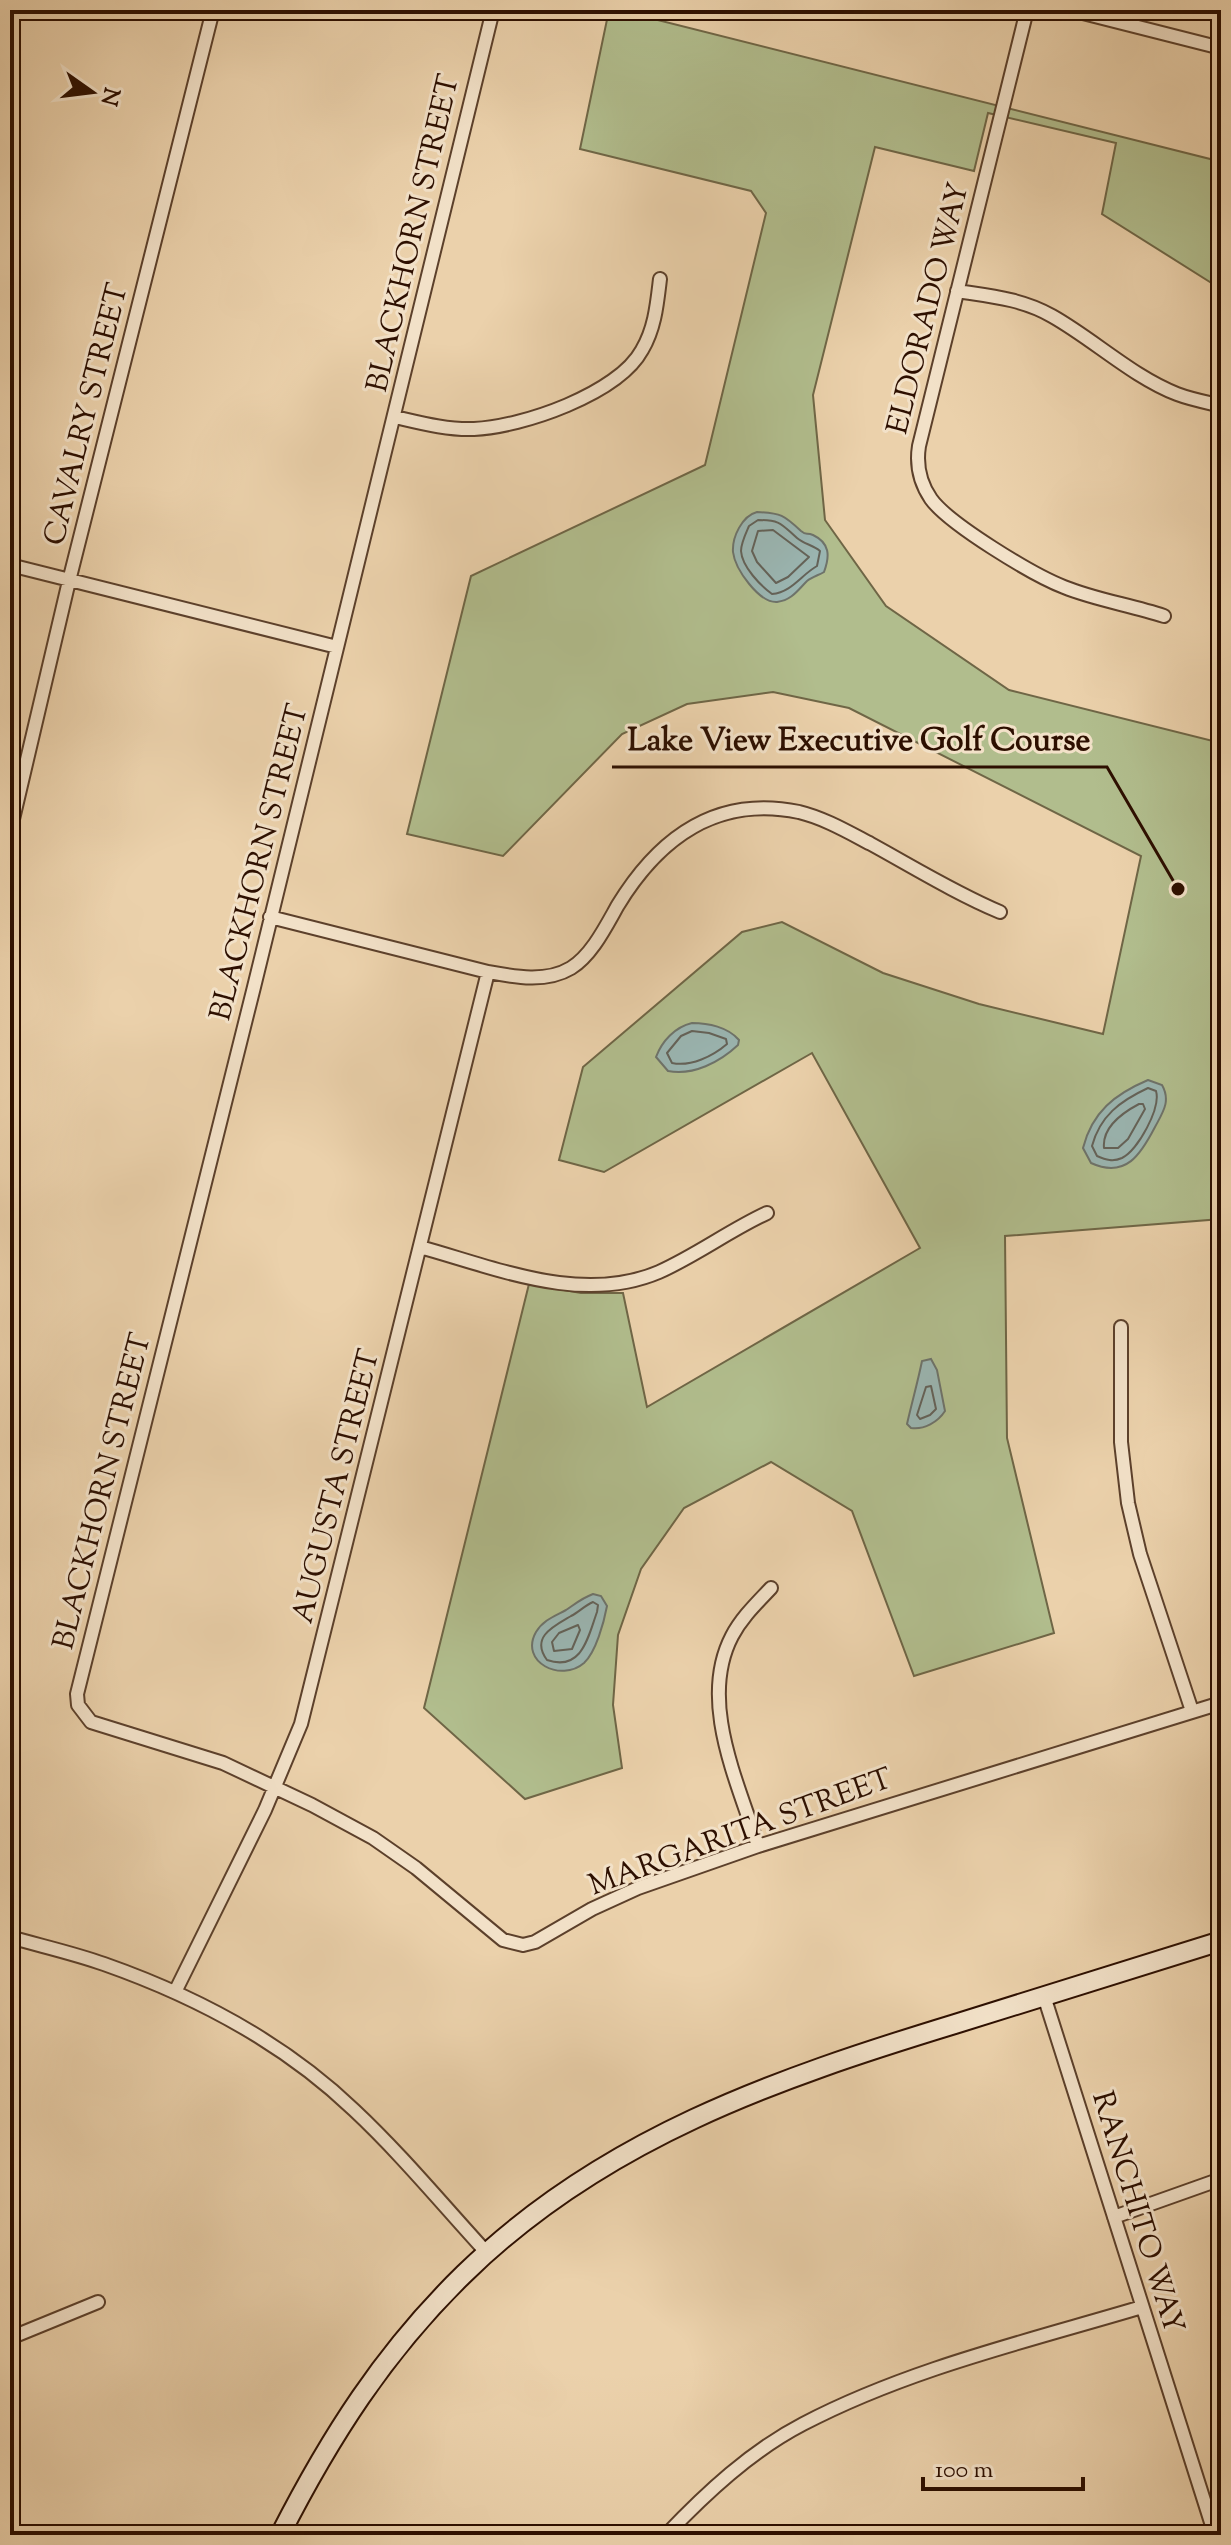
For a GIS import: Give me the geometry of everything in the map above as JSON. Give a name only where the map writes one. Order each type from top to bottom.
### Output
[{"type":"street","name":"CAVALRY STREET","points":[[10,832],[69,581],[213,10]]},
{"type":"street","name":"BLACKHORN STREET","points":[[91,1722],[78,1705],[77,1694],[395,417],[493,10]]},
{"type":"street","name":"ELDORADO WAY","points":[[1027,10],[919,446],[920,475],[925,490],[939,508],[1037,575],[1091,597],[1164,616]]},
{"type":"street","points":[[1071,10],[1221,48]]},
{"type":"street","points":[[395,417],[438,427],[472,430],[516,422],[588,396],[609,385],[630,367],[641,352],[650,335],[660,279]]},
{"type":"street","points":[[957,291],[1031,306],[1051,315],[1176,394],[1218,405]]},
{"type":"street","points":[[10,565],[337,647]]},
{"type":"street","points":[[270,917],[488,972],[537,978],[557,974],[581,960],[632,883],[667,843],[686,829],[712,817],[765,809],[799,812],[831,823],[1000,912]]},
{"type":"street","name":"AUGUSTA STREET","points":[[175,1992],[276,1787],[301,1724],[488,972]]},
{"type":"street","points":[[420,1247],[543,1280],[596,1286],[656,1273],[767,1213]]},
{"type":"street","points":[[1121,1327],[1121,1442],[1128,1503],[1140,1554],[1192,1711]]},
{"type":"street","points":[[758,1846],[728,1749],[719,1710],[718,1685],[721,1666],[732,1637],[748,1612],[771,1588]]},
{"type":"street","name":"MARGARITA STREET","points":[[91,1722],[223,1763],[276,1787],[373,1838],[416,1868],[503,1940],[523,1945],[535,1942],[592,1909],[638,1888],[758,1846],[1221,1703]]},
{"type":"street","points":[[10,1937],[101,1963],[175,1992],[233,2022],[315,2077],[354,2110],[487,2253]]},
{"type":"street","points":[[280,2535],[315,2468],[358,2398],[426,2314],[487,2253],[577,2183],[633,2148],[684,2122],[786,2078],[1221,1941]]},
{"type":"street","name":"RANCHITO WAY","points":[[1044,1996],[1215,2535]]},
{"type":"street","points":[[1114,2217],[1221,2179]]},
{"type":"street","points":[[10,2338],[98,2302]]},
{"type":"street","points":[[666,2535],[714,2487],[774,2441],[813,2419],[860,2397],[963,2361],[1142,2307]]},
{"type":"green space","points":[[609,10],[1221,164],[1221,289],[1102,214],[1116,143],[988,113],[974,171],[875,147],[813,395],[825,520],[886,606],[1009,690],[1221,743],[1221,1219],[1005,1236],[1007,1438],[1054,1633],[914,1676],[852,1511],[771,1462],[684,1508],[641,1569],[618,1635],[613,1705],[622,1768],[525,1799],[424,1708],[529,1284],[581,1293],[623,1293],[647,1407],[920,1248],[812,1053],[604,1172],[559,1160],[583,1067],[742,932],[782,922],[883,973],[979,1004],[1103,1034],[1141,856],[849,708],[773,692],[687,704],[622,734],[503,856],[407,834],[471,576],[705,465],[766,213],[751,191],[580,149]]},
{"type":"water","points":[[757,512],[786,518],[803,532],[819,538],[826,546],[824,572],[782,601],[770,601],[756,591],[743,576],[733,552],[739,528]]},
{"type":"water","points":[[692,1023],[724,1029],[739,1040],[738,1045],[706,1066],[687,1071],[668,1071],[656,1057],[659,1051],[675,1031]]},
{"type":"water","points":[[1148,1080],[1162,1085],[1166,1101],[1144,1146],[1123,1166],[1103,1167],[1091,1163],[1083,1148],[1092,1124],[1115,1098]]},
{"type":"water","points":[[931,1359],[937,1370],[945,1411],[930,1424],[911,1428],[907,1424],[922,1361]]},
{"type":"water","points":[[593,1594],[601,1596],[607,1606],[599,1636],[588,1658],[575,1669],[554,1670],[545,1666],[533,1652],[536,1632],[542,1624]]},
{"type":"place","name":"Lake View Executive Golf Course","points":[[1178,889]]}]
